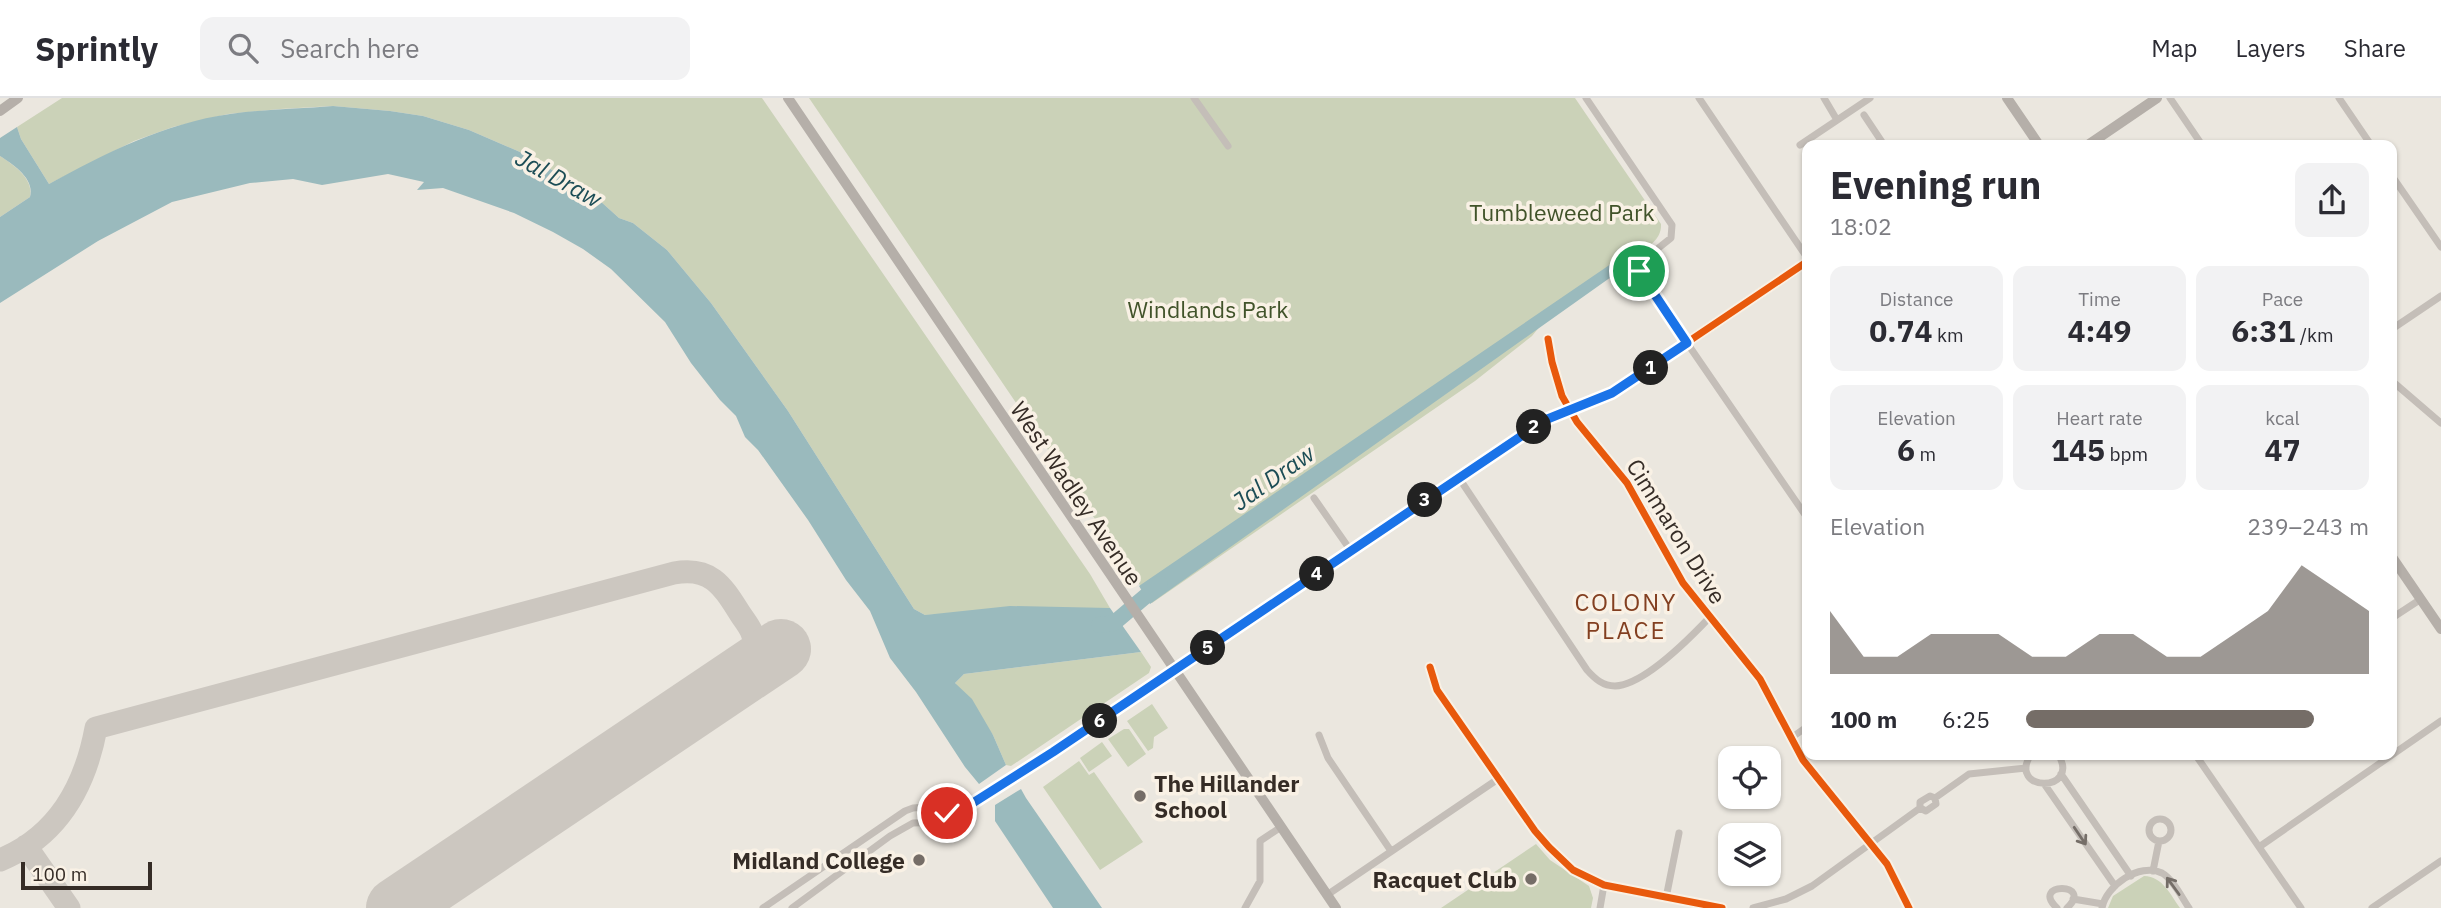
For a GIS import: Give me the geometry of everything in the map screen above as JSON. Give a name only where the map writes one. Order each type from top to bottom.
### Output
[{"type":"street","points":[[0,111],[18,98]]},
{"type":"street","name":"West Wadley Avenue","points":[[788,98],[1336,908]]},
{"type":"street","points":[[1194,98],[1228,146]]},
{"type":"street","points":[[1586,98],[1672,225],[1671,238],[1645,258],[1639,271],[1802,510]]},
{"type":"street","points":[[1699,98],[1802,251]]},
{"type":"street","points":[[1824,98],[1837,120]]},
{"type":"street","points":[[1807,140],[1870,98]]},
{"type":"street","points":[[2007,98],[2036,140]]},
{"type":"street","points":[[2095,140],[2157,98]]},
{"type":"street","points":[[2170,98],[2199,140]]},
{"type":"street","points":[[2339,98],[2368,140]]},
{"type":"street","points":[[1864,116],[1881,140]]},
{"type":"street","points":[[2397,183],[2441,247]]},
{"type":"street","points":[[763,908],[905,811],[938,806],[947,813],[957,813],[1053,752],[1545,420],[1612,393],[1802,264]]},
{"type":"street","points":[[2397,326],[2441,296]]},
{"type":"street","name":"Cimmaron Drive","points":[[1548,339],[1556,377],[1569,409],[1627,483],[1674,570],[1709,618],[1760,679],[1802,756]]},
{"type":"street","points":[[2397,384],[2441,423]]},
{"type":"street","points":[[1458,478],[1587,670],[1600,682],[1615,686],[1639,677],[1671,656],[1709,618]]},
{"type":"street","points":[[1314,498],[1351,551]]},
{"type":"street","points":[[2397,564],[2441,629]]},
{"type":"street","points":[[2397,615],[2421,598]]},
{"type":"street","points":[[1430,667],[1437,690],[1535,831],[1561,860],[1584,876],[1604,885],[1722,908]]},
{"type":"street","points":[[2397,751],[2441,721]]},
{"type":"street","points":[[1791,738],[1802,730]]},
{"type":"street","points":[[1320,735],[1328,758],[1391,852]]},
{"type":"street","name":"Cimmaron Drive","points":[[1804,760],[1814,776],[1871,842],[1909,908]]},
{"type":"street","points":[[2029,760],[2027,774],[2034,782],[2045,785],[2056,781],[2061,774],[2060,760]]},
{"type":"street","points":[[2199,760],[2301,908]]},
{"type":"street","points":[[2259,847],[2385,760]]},
{"type":"street","points":[[1756,908],[1786,899],[1806,889],[1920,808],[1920,802],[1930,796],[1935,798],[1969,774],[2026,768]]},
{"type":"street","points":[[2061,774],[2131,876]]},
{"type":"street","points":[[1327,895],[1498,779]]},
{"type":"street","points":[[2045,785],[2115,887]]},
{"type":"street","points":[[792,908],[890,836],[913,823],[940,822],[947,813]]},
{"type":"street","points":[[1245,908],[1260,881],[1260,841],[1281,827]]},
{"type":"street","points":[[1667,898],[1679,833]]},
{"type":"street","points":[[2153,871],[2158,841]]},
{"type":"street","points":[[2372,908],[2441,861]]},
{"type":"street","points":[[2073,899],[2103,906],[2108,894],[2115,887],[2139,872],[2153,871],[2165,875],[2189,908]]},
{"type":"street","points":[[810,876],[817,889]]},
{"type":"street","points":[[1600,908],[1604,885]]},
{"type":"street","points":[[2057,908],[2051,899],[2054,889],[2068,889],[2073,899]]},
{"type":"street","points":[[2067,908],[2073,899]]},
{"type":"green space","points":[[62,98],[762,98],[1090,574],[1110,608],[925,615],[914,609],[788,411],[711,303],[667,250],[633,223],[619,218],[589,191],[520,152],[469,130],[423,116],[333,106],[280,109],[228,114],[173,127],[134,141],[49,184],[21,139],[17,127]]},
{"type":"green space","name":"Windlands Park","points":[[809,98],[1575,98],[1661,224],[1660,231],[1654,242],[1628,265],[1545,320],[1532,336],[1475,381],[1152,603]]},
{"type":"green space","points":[[0,156],[26,178],[30,197],[0,217]]},
{"type":"green space","points":[[1141,652],[1151,667],[1149,673],[1011,766],[1006,765],[993,735],[955,683],[964,674]]},
{"type":"green space","points":[[1152,704],[1168,728],[1154,737],[1153,748],[1148,751],[1127,721]]},
{"type":"green space","points":[[1124,729],[1129,729],[1146,754],[1128,767],[1108,739]]},
{"type":"green space","points":[[1102,742],[1112,756],[1089,772],[1080,758]]},
{"type":"green space","points":[[1079,761],[1089,775],[1094,772],[1143,842],[1100,870],[1043,787]]},
{"type":"green space","name":"Racquet Club","points":[[1536,844],[1550,860],[1589,886],[1593,898],[1591,908],[1441,908]]},
{"type":"green space","points":[[2144,876],[2161,883],[2180,908],[2108,908],[2113,896]]},
{"type":"water","points":[[333,106],[423,116],[469,130],[520,152],[589,191],[619,218],[633,223],[667,250],[711,303],[788,411],[914,609],[925,615],[1010,606],[1110,608],[1141,652],[964,674],[955,683],[972,699],[993,735],[1006,765],[979,784],[890,658],[870,611],[758,450],[745,437],[736,416],[691,363],[665,322],[611,269],[583,249],[514,213],[443,188],[417,190],[424,182],[388,174],[322,185],[293,179],[250,183],[172,202],[98,241],[0,303],[0,217],[30,197],[31,190],[22,173],[0,156],[0,138],[17,127],[21,139],[49,184],[136,141],[182,124],[243,112]]},
{"type":"water","points":[[1627,253],[1628,265],[1150,604],[1139,586]]},
{"type":"water","points":[[1021,789],[1102,908],[1053,908],[995,821],[995,805]]},
{"type":"waterway","name":"Jal Draw","points":[[1099,625],[1114,623],[1160,584]]},
{"type":"taxiway","points":[[0,860],[38,838],[66,807],[85,770],[96,728],[674,573],[698,573],[715,581],[748,625],[754,649],[737,678]]},
{"type":"taxiway","points":[[26,846],[69,908]]},
{"type":"runway","points":[[396,908],[781,649]]},
{"type":"cycle path","points":[[947,813],[957,813],[1053,753],[1545,420],[1612,393],[1802,265]]},
{"type":"cycle path","points":[[1548,339],[1562,396],[1577,422],[1627,483],[1683,583],[1760,679],[1802,758]]},
{"type":"cycle path","points":[[1430,667],[1437,690],[1535,831],[1573,870],[1604,885],[1722,908]]},
{"type":"cycle path","points":[[1803,760],[1887,864],[1909,908]]},
{"type":"place","name":"The Hillander School","points":[[1140,796]]},
{"type":"place","name":"Midland College","points":[[919,860]]},
{"type":"place","name":"Racquet Club","points":[[1531,879]]},
{"type":"district","name":"COLONY PLACE","points":[[1626,616]]},
{"type":"route","points":[[947,813],[957,813],[1053,752],[1545,420],[1612,393],[1687,343],[1639,271]]},
{"type":"park label","name":"Tumbleweed Park","points":[[1562,212]]}]
